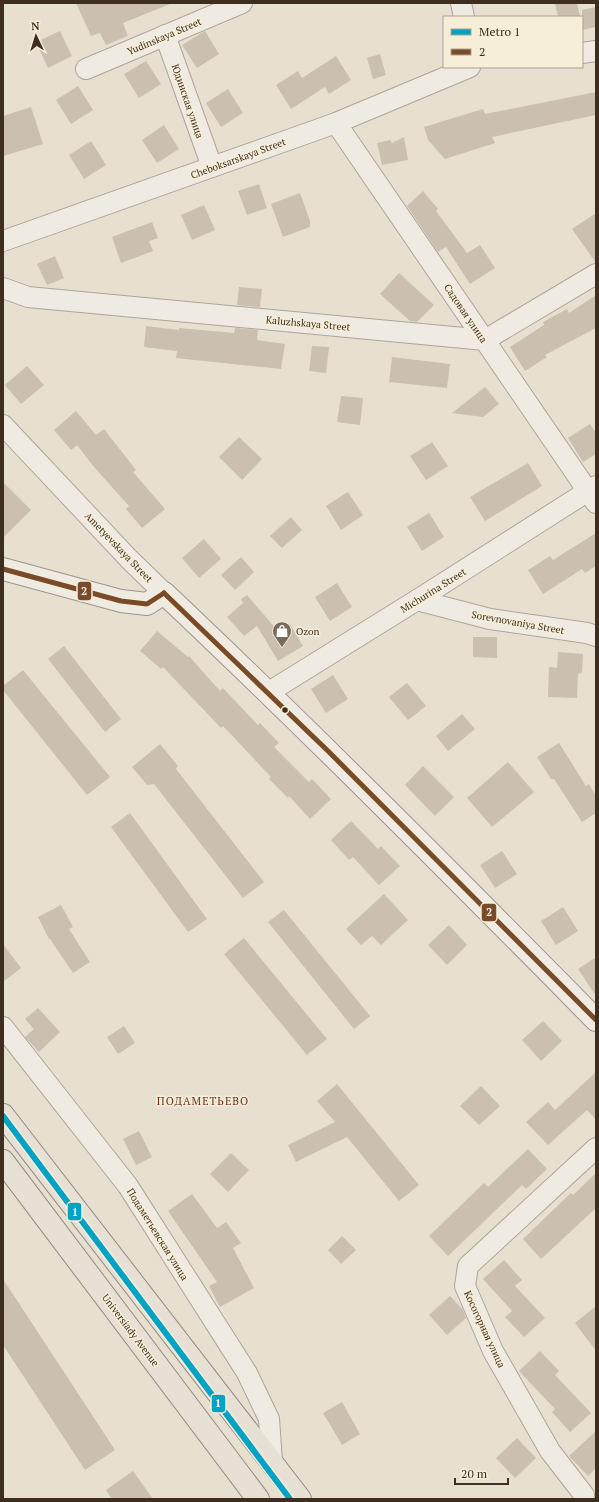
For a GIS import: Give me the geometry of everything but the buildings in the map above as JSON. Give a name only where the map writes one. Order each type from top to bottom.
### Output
[{"type":"main road","points":[[3,1115],[300,1499]]},
{"type":"main road","name":"Universiady Avenue","points":[[3,1161],[258,1499]]},
{"type":"street","name":"Yudinskaya Street","points":[[86,69],[242,3]]},
{"type":"street","points":[[461,3],[464,16]]},
{"type":"street","name":"Юдинская улица","points":[[165,35],[212,167]]},
{"type":"street","points":[[583,53],[596,51]]},
{"type":"street","name":"Cheboksarskaya Street","points":[[3,241],[336,123],[468,68]]},
{"type":"street","name":"Садовая улица","points":[[336,123],[485,340],[593,493]]},
{"type":"street","points":[[485,340],[596,274]]},
{"type":"street","name":"Kaluzhskaya Street","points":[[3,288],[28,297],[485,340]]},
{"type":"street","name":"Ametyevskaya Street","points":[[3,425],[129,559],[269,692],[455,876],[596,1020]]},
{"type":"street","name":"Michurina Street","points":[[269,692],[593,493]]},
{"type":"street","points":[[3,569],[121,601],[147,604],[164,593]]},
{"type":"street","name":"Sorevnovaniya Street","points":[[417,600],[490,619],[586,633],[596,636]]},
{"type":"street","name":"Подаметьевская улица","points":[[3,1027],[128,1186],[246,1373],[269,1419],[272,1462]]},
{"type":"street","name":"Косогорная улица","points":[[584,1495],[546,1445],[493,1351],[465,1286],[468,1266],[596,1148]]},
{"type":"metro line","name":"1","points":[[3,1116],[290,1499]]},
{"type":"transit line","name":"2","points":[[3,569],[121,601],[147,604],[164,593]]},
{"type":"transit line","name":"2","points":[[164,593],[328,751],[596,1020]]},
{"type":"place","name":"Ozon","points":[[282,648]]},
{"type":"district","name":"ПОДАМЕТЬЕВО","points":[[203,1101]]}]
